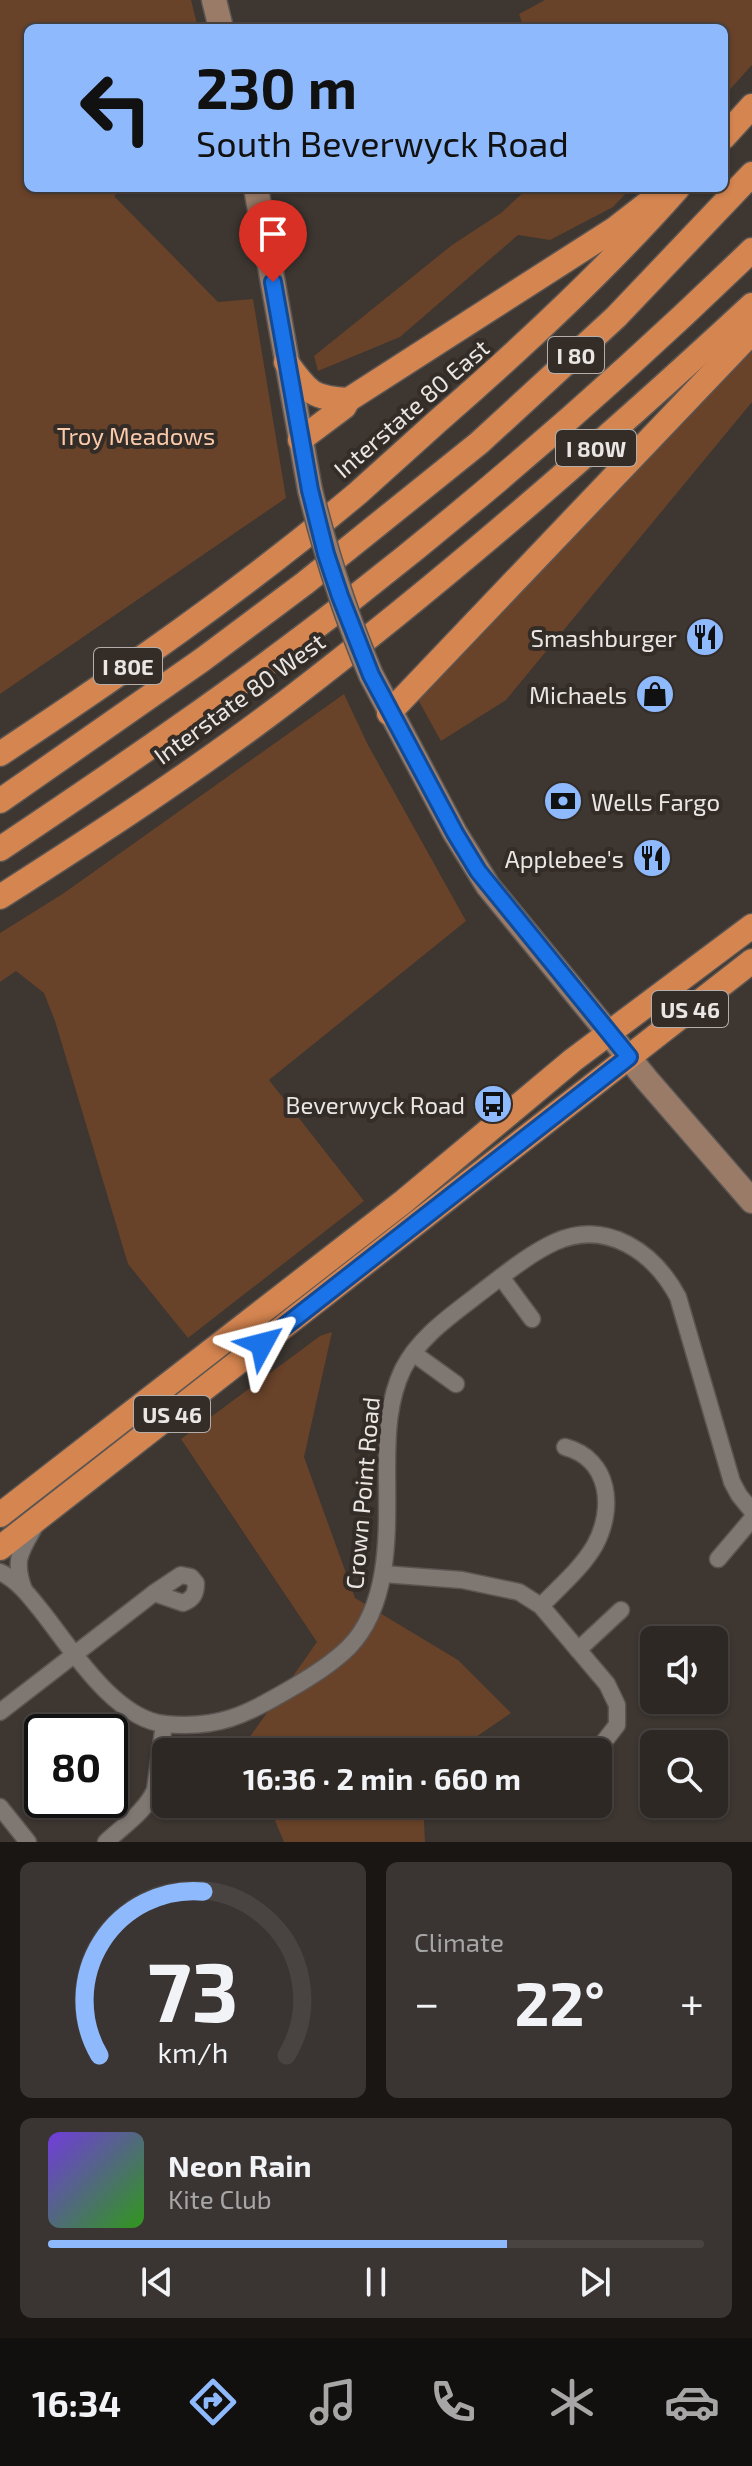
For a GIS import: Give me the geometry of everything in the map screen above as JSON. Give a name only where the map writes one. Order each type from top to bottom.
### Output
[{"type":"highway","points":[[728,133],[752,106]]},
{"type":"highway","name":"I 80","points":[[0,801],[202,660],[409,501],[562,369],[752,174]]},
{"type":"highway","points":[[300,440],[344,407],[348,400],[616,228],[661,192]]},
{"type":"highway","name":"Interstate 80 East","points":[[0,754],[241,584],[358,493],[537,334],[590,283],[674,192]]},
{"type":"highway","name":"I 80","points":[[0,849],[200,713],[368,587],[597,395],[752,250]]},
{"type":"highway","points":[[433,584],[619,415],[752,287]]},
{"type":"highway","name":"Interstate 80 West","points":[[0,897],[93,838],[284,704],[540,497],[752,305]]},
{"type":"highway","points":[[389,713],[752,332]]},
{"type":"highway","points":[[286,362],[315,396],[348,400]]},
{"type":"highway","name":"US 46","points":[[0,1515],[403,1202],[564,1068],[752,926]]},
{"type":"highway","name":"US 46","points":[[0,1548],[752,961]]},
{"type":"main road","points":[[214,0],[220,24]]},
{"type":"main road","points":[[257,192],[310,490],[335,579],[371,675],[389,713],[488,886],[752,1201]]},
{"type":"street","name":"Crown Point Road","points":[[0,1572],[25,1591],[110,1695],[136,1714],[164,1724],[211,1724],[229,1720],[271,1701],[337,1658],[362,1631],[378,1597],[383,1574],[389,1417],[401,1372],[413,1353],[452,1315],[537,1251],[577,1235],[612,1237],[629,1244],[658,1266],[678,1297],[732,1482],[752,1511]]},
{"type":"street","points":[[501,1277],[532,1319]]},
{"type":"street","points":[[413,1353],[456,1384]]},
{"type":"street","points":[[541,1606],[585,1559],[602,1528],[605,1510],[603,1482],[597,1469],[589,1457],[565,1447]]},
{"type":"street","points":[[25,1591],[18,1572],[19,1555],[41,1516]]},
{"type":"street","points":[[718,1559],[752,1519]]},
{"type":"street","points":[[383,1574],[462,1580],[519,1592],[541,1606],[607,1684],[617,1705],[617,1725],[607,1738]]},
{"type":"street","points":[[0,1712],[154,1593]]},
{"type":"street","points":[[578,1650],[621,1610]]},
{"type":"street","points":[[106,1842],[151,1799],[155,1790],[164,1724]]},
{"type":"street","points":[[0,1807],[28,1842]]},
{"type":"green space","name":"Troy Meadows","points":[[0,0],[191,0],[197,24],[24,24],[24,192],[119,192],[114,196],[218,302],[253,299],[286,498],[0,694]]},
{"type":"green space","points":[[545,0],[752,0],[752,65],[728,92],[728,24],[523,24],[519,14]]},
{"type":"green space","points":[[524,192],[627,192],[613,207],[550,240],[518,235],[400,337],[318,371],[314,356],[452,245],[501,213]]},
{"type":"green space","points":[[752,347],[752,402],[506,700],[441,741],[416,696]]},
{"type":"green space","points":[[344,694],[368,745],[466,921],[269,1080],[364,1201],[188,1338],[128,1264],[55,1021],[44,993],[16,971],[0,982],[0,933],[64,893]]},
{"type":"green space","points":[[332,1332],[304,1457],[355,1598],[458,1660],[511,1713],[474,1738],[249,1738],[317,1642],[181,1439],[320,1336]]},
{"type":"green space","points":[[274,1818],[424,1818],[425,1842],[284,1842]]},
{"type":"place","name":"Smashburger","points":[[705,637]]},
{"type":"place","name":"Michaels","points":[[655,694]]},
{"type":"place","name":"Wells Fargo","points":[[563,801]]},
{"type":"place","name":"Applebee's","points":[[652,858]]},
{"type":"place","name":"Beverwyck Road","points":[[493,1104]]},
{"type":"route","points":[[262,1344],[629,1057],[488,886],[455,833],[371,675],[326,554],[310,490],[273,282]]}]
